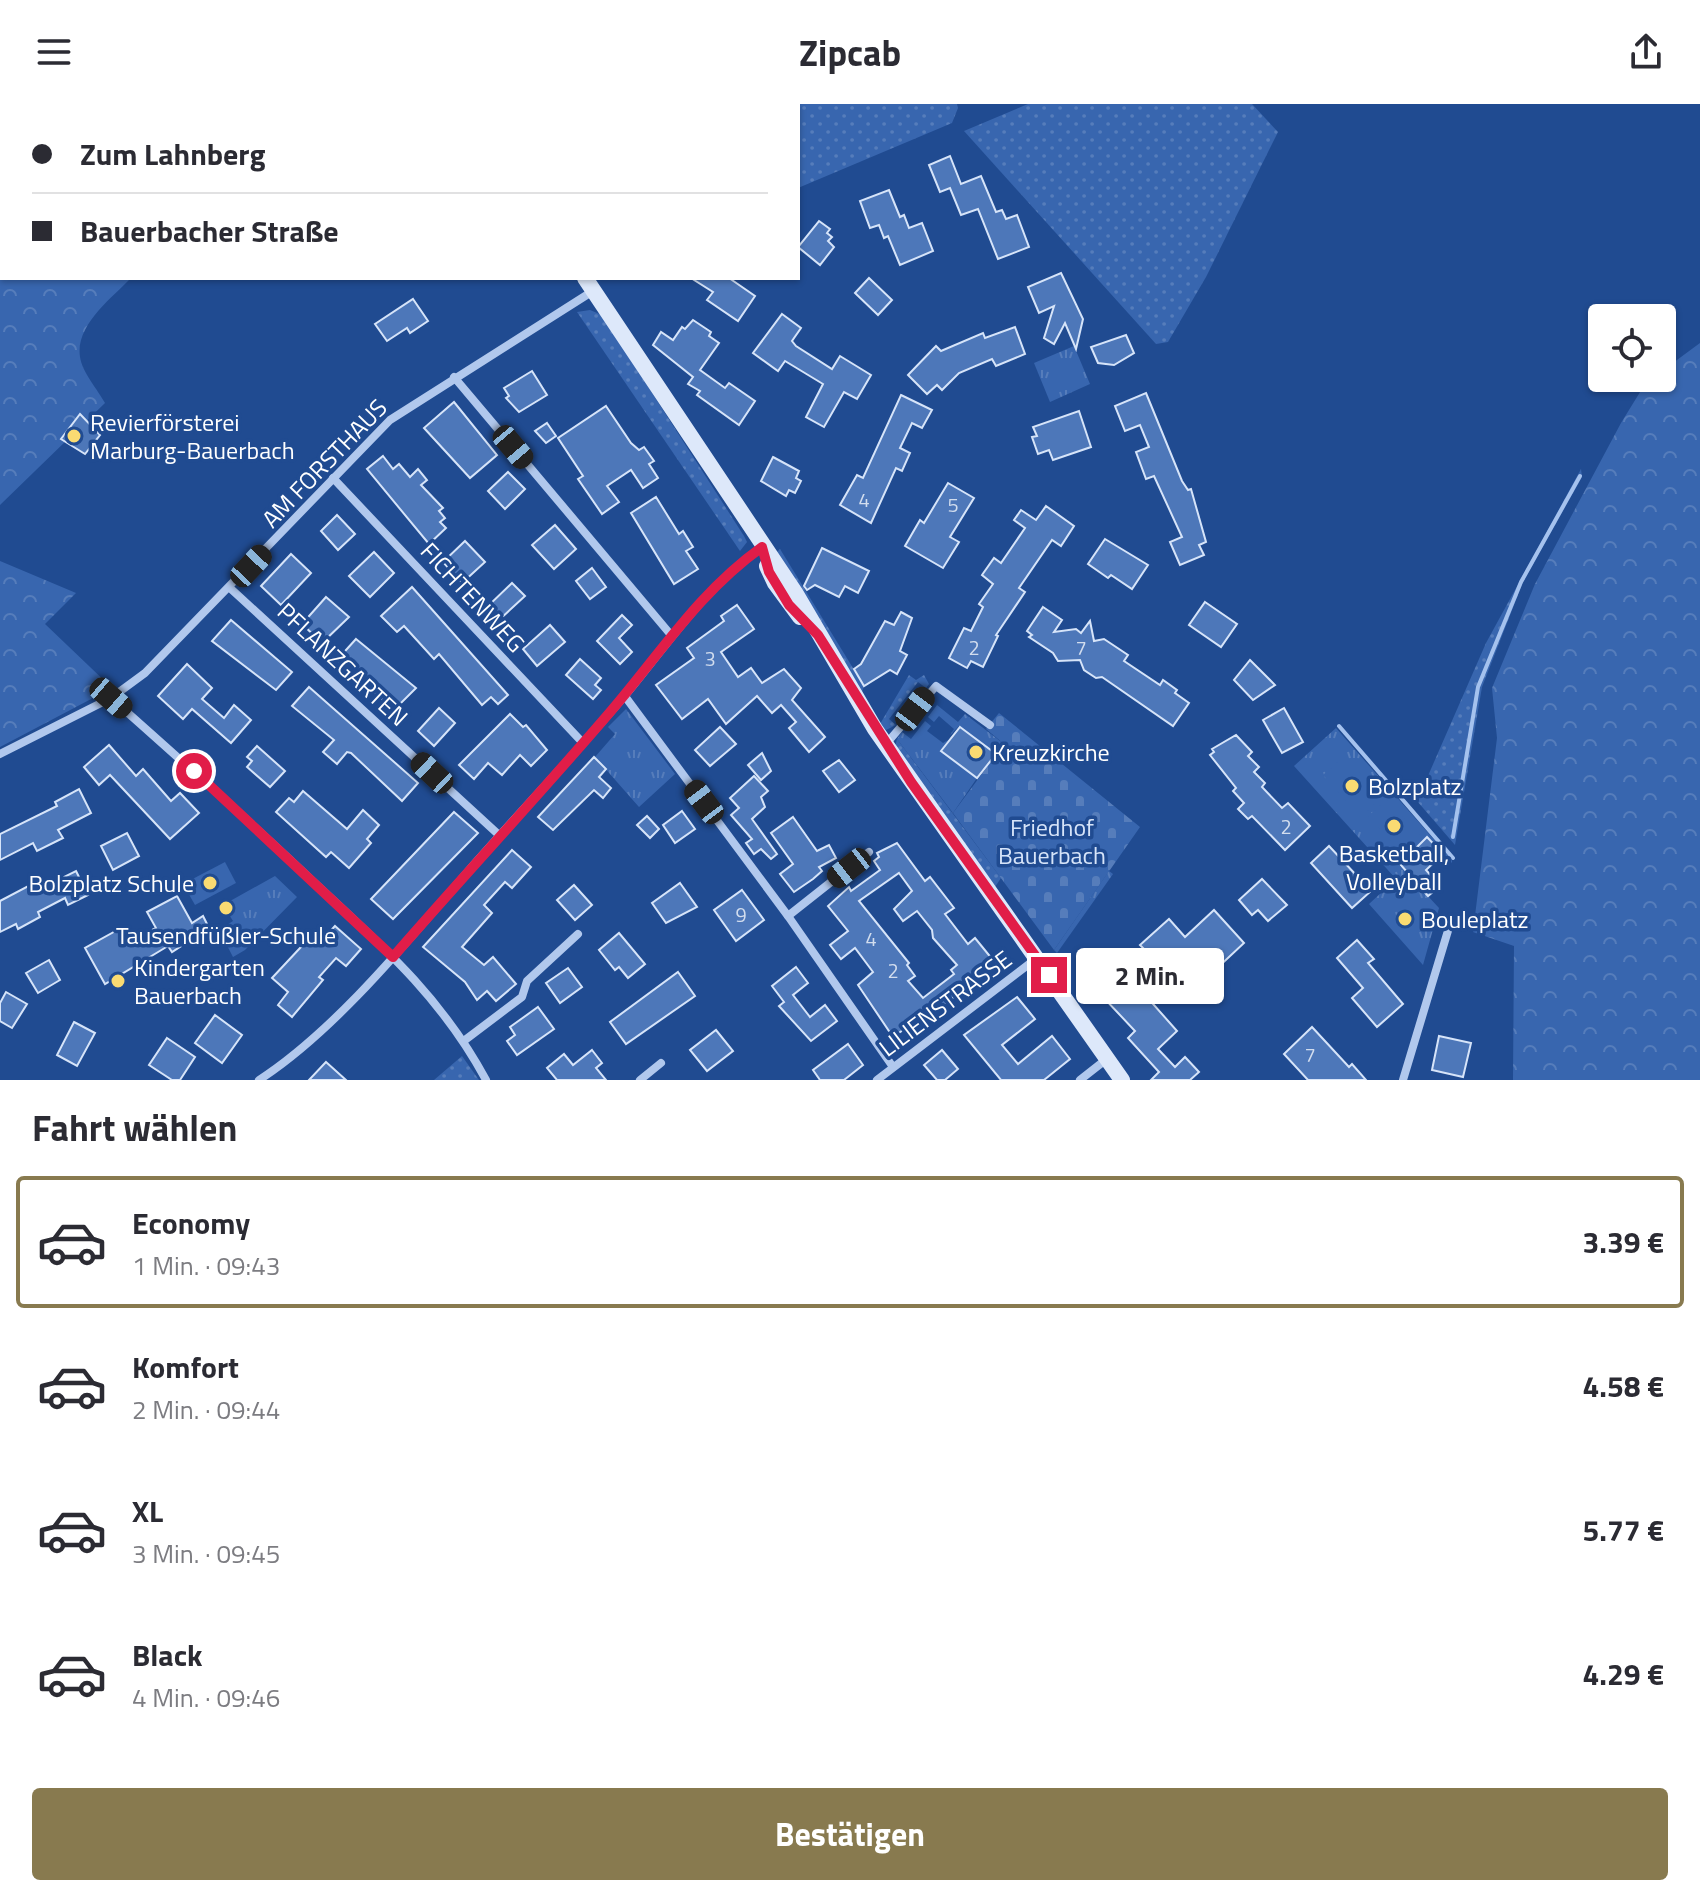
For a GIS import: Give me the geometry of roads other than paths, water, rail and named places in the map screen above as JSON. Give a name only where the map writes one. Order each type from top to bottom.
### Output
[{"type":"street","name":"AM FORSTHAUS","points":[[0,754],[111,698],[145,673],[390,420],[590,284]]},
{"type":"street","points":[[590,284],[796,594],[886,745],[1122,1080]]},
{"type":"street","points":[[454,377],[671,635]]},
{"type":"street","name":"FICHTENWEG","points":[[333,478],[583,743]]},
{"type":"street","points":[[259,1080],[297,1052],[393,957],[583,743],[708,591],[763,548]]},
{"type":"street","name":"PFLANZGARTEN","points":[[230,588],[499,835]]},
{"type":"street","points":[[886,745],[933,687],[942,688],[990,725]]},
{"type":"street","points":[[624,695],[788,916],[893,1067]]},
{"type":"street","points":[[111,698],[235,807],[432,996],[465,1040],[486,1080]]},
{"type":"street","points":[[788,916],[869,852]]},
{"type":"street","points":[[1403,1080],[1450,924]]},
{"type":"street","points":[[465,1040],[522,997],[527,981],[578,934]]},
{"type":"street","name":"LILIENSTRASSE","points":[[877,1080],[1037,958]]},
{"type":"street","points":[[1080,1080],[1108,1058]]},
{"type":"street","points":[[640,1080],[661,1063]]},
{"type":"waterway","points":[[1453,837],[1478,687],[1521,582],[1580,476]]},
{"type":"waterway","points":[[1339,726],[1453,858]]},
{"type":"place","name":"Revierförsterei Marburg-Bauerbach","points":[[74,436]]},
{"type":"place","name":"Kreuzkirche","points":[[976,752]]},
{"type":"place","name":"Bolzplatz","points":[[1352,786]]},
{"type":"place","name":"Basketball, Volleyball","points":[[1394,826]]},
{"type":"place","name":"Bolzplatz Schule","points":[[210,883]]},
{"type":"place","name":"Tausendfüßler-Schule","points":[[226,908]]},
{"type":"place","name":"Bouleplatz","points":[[1405,919]]},
{"type":"place","name":"Kindergarten Bauerbach","points":[[118,981]]},
{"type":"park label","name":"Friedhof Bauerbach","points":[[1052,841]]}]
